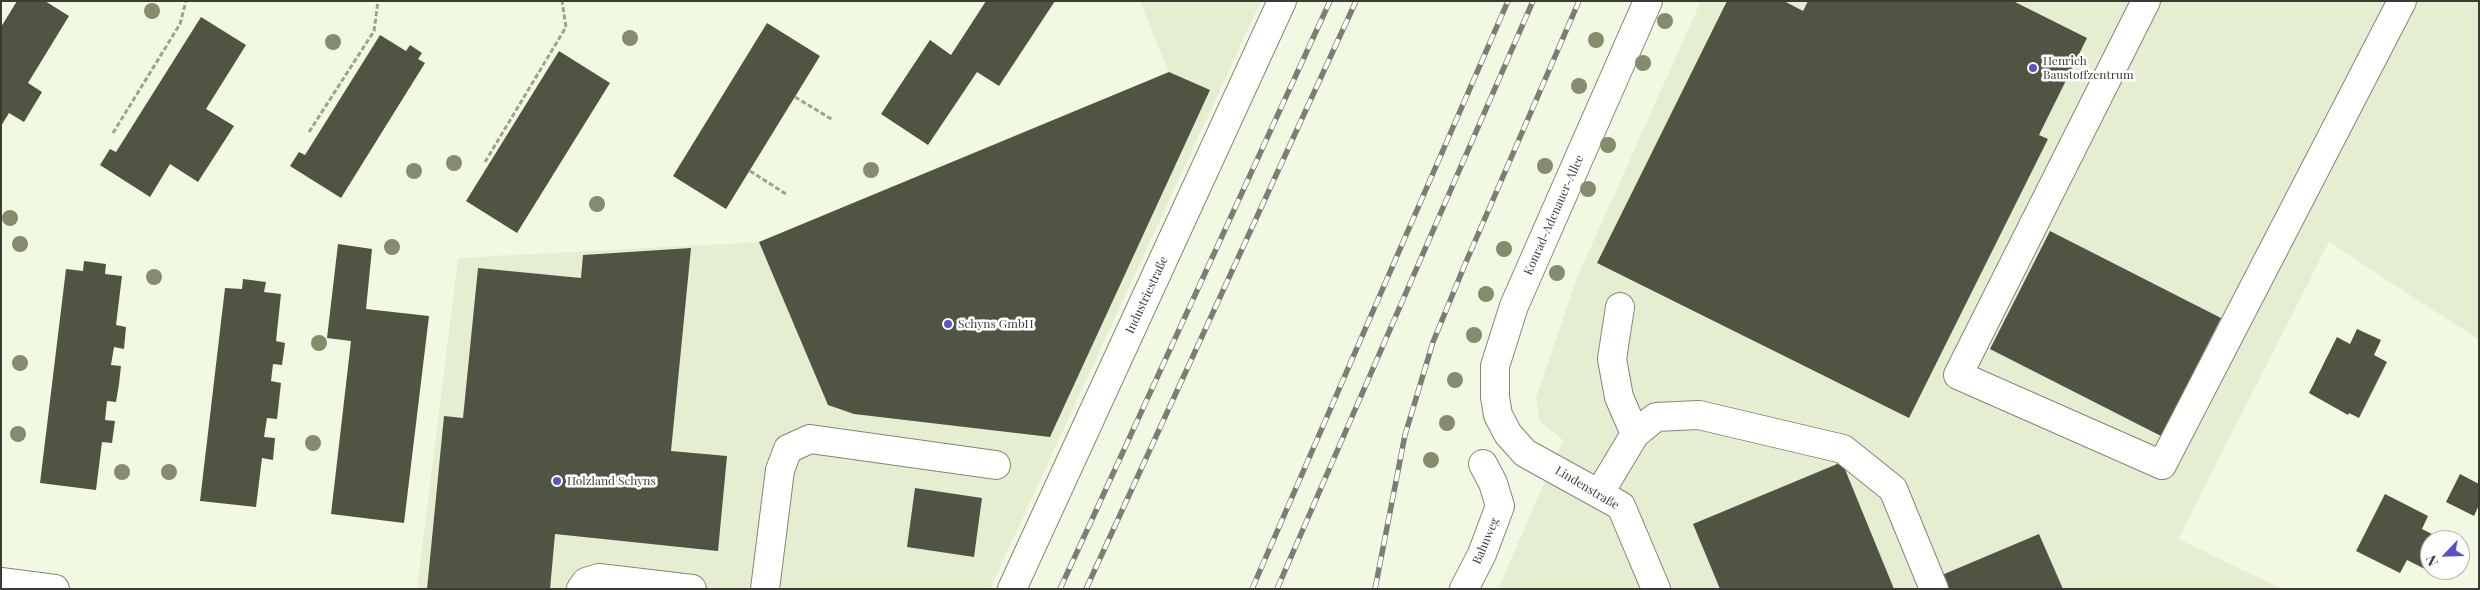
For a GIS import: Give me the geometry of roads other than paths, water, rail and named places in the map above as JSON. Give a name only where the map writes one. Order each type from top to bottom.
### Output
[{"type":"street","name":"Industriestraße","points":[[1012,589],[1282,1]]},
{"type":"street","name":"Konrad-Adenauer-Allee","points":[[1508,434],[1498,415],[1495,397],[1495,366],[1514,306],[1648,1]]},
{"type":"street","points":[[2146,1],[1958,375],[2162,465],[2402,1]]},
{"type":"street","points":[[1620,307],[1612,359],[1619,397],[1635,434]]},
{"type":"street","points":[[1599,494],[1635,434],[1656,417],[1699,415],[1843,450],[1893,489],[1934,589]]},
{"type":"street","name":"Lindenstraße","points":[[1508,434],[1525,453],[1621,506],[1656,589]]},
{"type":"street","points":[[765,589],[780,470],[788,449],[810,439],[996,464]]},
{"type":"street","name":"Bahnweg","points":[[1464,589],[1482,554],[1500,506],[1493,482],[1483,464]]},
{"type":"street","points":[[581,589],[586,582],[599,578],[692,589]]},
{"type":"street","points":[[1,582],[54,589]]},
{"type":"railway","points":[[1060,589],[1330,1]]},
{"type":"railway","points":[[1086,589],[1356,1]]},
{"type":"railway","points":[[1252,589],[1508,1]]},
{"type":"railway","points":[[1277,589],[1533,1]]},
{"type":"railway","points":[[1375,589],[1405,435],[1433,342],[1579,1]]},
{"type":"place","name":"Henrich Baustoffzentrum","points":[[2033,68]]},
{"type":"place","name":"Schyns GmbH","points":[[948,324]]},
{"type":"place","name":"Holzland Schyns","points":[[557,481]]}]
